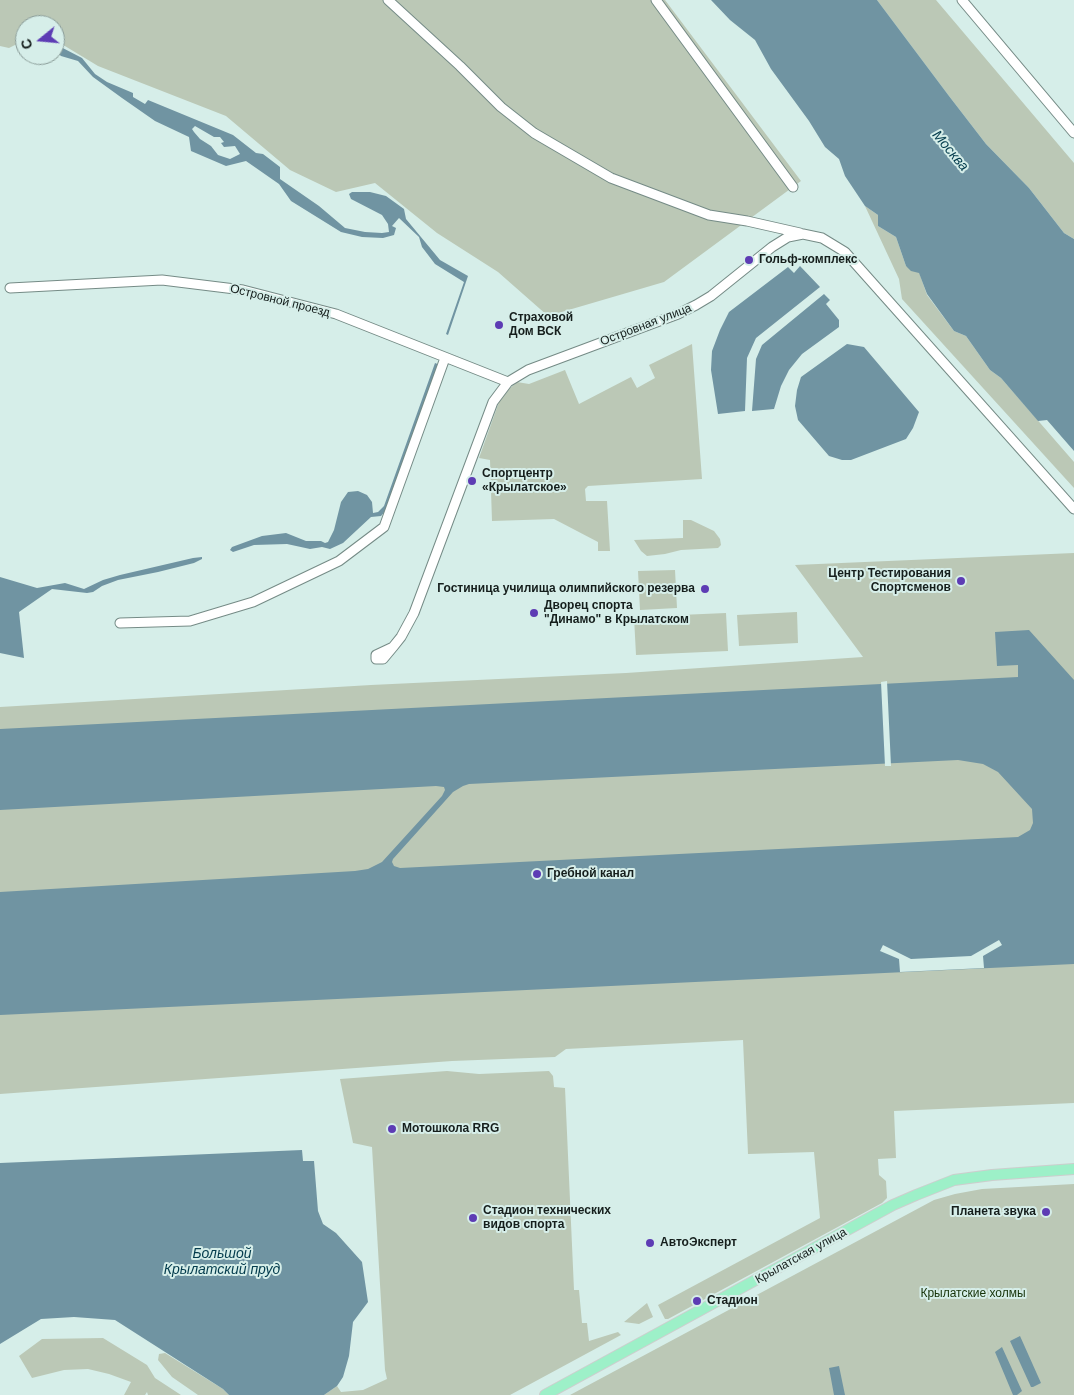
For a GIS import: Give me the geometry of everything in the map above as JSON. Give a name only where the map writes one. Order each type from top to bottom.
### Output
[{"type":"main road","name":"Крылатская улица","points":[[545,1395],[893,1205],[934,1187],[962,1179],[992,1175],[1074,1169]]},
{"type":"street","points":[[388,0],[460,66],[501,107],[534,133],[611,178],[709,215],[747,221],[822,238],[845,252],[1074,509]]},
{"type":"street","points":[[656,0],[793,187]]},
{"type":"street","points":[[962,0],[1074,133]]},
{"type":"street","points":[[825,233],[832,244]]},
{"type":"street","name":"Островная улица","points":[[383,659],[401,636],[414,613],[494,402],[508,382],[528,370],[696,306],[772,247],[788,237],[803,234]]},
{"type":"street","name":"Островной проезд","points":[[10,288],[162,280],[243,290],[336,314],[446,358],[472,366],[508,382]]},
{"type":"street","points":[[120,623],[190,621],[253,602],[339,561],[384,527],[446,358]]},
{"type":"green space","points":[[0,0],[665,0],[801,181],[664,282],[548,316],[498,272],[437,233],[375,183],[336,192],[290,170],[226,116],[98,66],[65,46],[65,15],[15,15],[15,45],[9,48],[0,46]]},
{"type":"green space","points":[[877,0],[936,0],[1074,163],[1074,239],[1064,233],[1029,188],[986,144]]},
{"type":"green space","points":[[865,206],[878,215],[878,226],[896,237],[906,266],[919,272],[927,295],[954,331],[966,336],[990,370],[1001,378],[1074,462],[1074,488],[902,299],[899,279]]},
{"type":"green space","points":[[692,344],[702,479],[588,486],[585,489],[586,501],[607,501],[610,551],[598,551],[598,542],[554,519],[492,521],[490,460],[479,458],[499,402],[509,389],[517,382],[529,384],[565,370],[579,404],[631,377],[637,388],[655,378],[649,365]]},
{"type":"green space","points":[[683,520],[691,520],[714,531],[720,539],[721,545],[718,548],[681,550],[647,556],[641,551],[634,540],[683,538]]},
{"type":"green space","name":"Гребной канал","points":[[1074,553],[1074,1103],[894,1111],[896,1158],[878,1159],[879,1175],[886,1181],[887,1198],[882,1203],[668,1319],[665,1319],[658,1305],[820,1218],[814,1152],[748,1154],[743,1040],[566,1049],[555,1057],[452,1061],[0,1094],[0,707],[371,685],[626,673],[863,657],[795,565]]},
{"type":"green space","points":[[675,570],[677,608],[640,610],[638,571]]},
{"type":"green space","points":[[797,612],[798,643],[739,646],[737,615]]},
{"type":"green space","points":[[726,613],[728,651],[636,655],[634,617]]},
{"type":"green space","name":"Стадион технических видов спорта","points":[[447,1071],[479,1074],[549,1071],[553,1076],[554,1087],[565,1088],[574,1290],[579,1290],[582,1323],[587,1323],[589,1341],[618,1332],[621,1335],[510,1395],[324,1395],[337,1386],[341,1392],[363,1390],[387,1379],[372,1147],[353,1143],[340,1079]]},
{"type":"green space","name":"Крылатские холмы","points":[[1074,1184],[1074,1395],[570,1395],[934,1200],[982,1189]]},
{"type":"green space","points":[[647,1303],[653,1317],[639,1324],[624,1322]]},
{"type":"green space","points":[[103,1338],[147,1365],[155,1378],[181,1395],[148,1395],[147,1392],[145,1395],[124,1395],[131,1382],[88,1369],[64,1370],[32,1378],[19,1356],[42,1339]]},
{"type":"green space","points":[[165,1353],[223,1389],[229,1395],[198,1395],[172,1377],[158,1360],[159,1354]]},
{"type":"water","name":"Москва","points":[[711,0],[877,0],[986,144],[1029,188],[1064,233],[1074,239],[1074,451],[1047,420],[1038,421],[1001,378],[990,370],[966,336],[954,331],[927,294],[919,273],[911,271],[906,266],[896,237],[878,226],[878,215],[865,206],[845,176],[839,159],[825,147],[809,121],[771,69],[755,40],[730,20]]},
{"type":"water","points":[[65,49],[82,58],[95,74],[107,82],[133,93],[133,97],[145,104],[148,100],[233,135],[256,153],[263,154],[280,167],[280,179],[319,206],[345,228],[365,232],[389,232],[388,224],[382,215],[351,199],[349,194],[352,192],[370,192],[386,196],[404,209],[406,219],[440,260],[468,276],[448,335],[446,334],[464,282],[435,264],[422,247],[419,237],[399,218],[392,226],[396,228],[394,235],[383,238],[362,237],[341,232],[291,201],[279,184],[246,161],[226,166],[191,151],[189,137],[155,121],[93,77],[78,61],[65,57]],"holes":[[[195,126],[214,137],[220,137],[224,142],[221,143],[224,147],[235,146],[240,154],[230,159],[218,155],[192,129]]]},
{"type":"water","points":[[800,266],[820,287],[756,338],[747,358],[745,411],[718,414],[711,370],[712,351],[729,312],[788,267],[794,273]]},
{"type":"water","points":[[824,294],[830,300],[826,304],[839,320],[839,327],[802,354],[789,370],[781,386],[774,409],[752,411],[756,359],[762,345]]},
{"type":"water","points":[[847,344],[864,347],[919,412],[913,428],[906,439],[851,460],[842,460],[829,456],[798,420],[795,406],[801,377]]},
{"type":"water","points":[[435,363],[440,365],[388,508],[381,516],[371,517],[343,543],[330,549],[322,547],[310,549],[287,544],[254,545],[233,552],[230,550],[232,547],[262,536],[286,533],[306,541],[328,542],[334,530],[341,502],[348,492],[358,491],[367,495],[372,502],[373,513],[378,512],[384,506]]},
{"type":"water","points":[[202,557],[202,559],[194,563],[118,580],[102,586],[93,592],[52,589],[19,612],[24,658],[0,653],[0,577],[37,588],[65,583],[84,589],[103,580],[120,575]]},
{"type":"water","name":"Гребной канал","points":[[1029,630],[1074,680],[1074,964],[0,1015],[0,892],[368,869],[382,862],[442,796],[445,790],[444,787],[436,786],[0,810],[0,729],[1018,677],[1018,665],[997,666],[995,632]],"holes":[[[958,760],[983,764],[998,772],[1032,809],[1033,823],[1030,830],[1018,837],[400,868],[394,866],[392,862],[453,792],[469,784]]]},
{"type":"water","name":"Большой Крылатский пруд","points":[[302,1150],[303,1161],[314,1161],[318,1211],[323,1224],[336,1233],[362,1262],[368,1302],[353,1322],[349,1356],[343,1377],[337,1386],[324,1395],[229,1395],[223,1389],[115,1320],[74,1317],[41,1319],[0,1344],[0,1163]]},
{"type":"water","points":[[1020,1336],[1041,1383],[1033,1387],[1031,1387],[1010,1341]]},
{"type":"water","points":[[1002,1347],[1022,1391],[1017,1395],[1013,1395],[995,1352]]},
{"type":"water","points":[[839,1366],[845,1395],[834,1395],[829,1368]]},
{"type":"pier","points":[[887,681],[891,766],[885,766],[881,682]]},
{"type":"pier","points":[[999,940],[1002,945],[983,956],[984,968],[900,972],[899,959],[880,951],[883,945],[911,959],[971,956]]},
{"type":"place","name":"Гольф-комплекс","points":[[749,260]]},
{"type":"place","name":"Страховой Дом ВСК","points":[[499,325]]},
{"type":"place","name":"Спортцентр «Крылатское»","points":[[472,481]]},
{"type":"place","name":"Центр Тестирования Спортсменов","points":[[961,581]]},
{"type":"place","name":"Гостиница училища олимпийского резерва","points":[[705,589]]},
{"type":"place","name":"Дворец спорта \"Динамо\" в Крылатском","points":[[534,613]]},
{"type":"place","name":"Гребной канал","points":[[537,874]]},
{"type":"place","name":"Мотошкола RRG","points":[[392,1129]]},
{"type":"place","name":"Планета звука","points":[[1046,1212]]},
{"type":"place","name":"Стадион технических видов спорта","points":[[473,1218]]},
{"type":"place","name":"АвтоЭксперт","points":[[650,1243]]},
{"type":"place","name":"Стадион","points":[[697,1301]]}]
